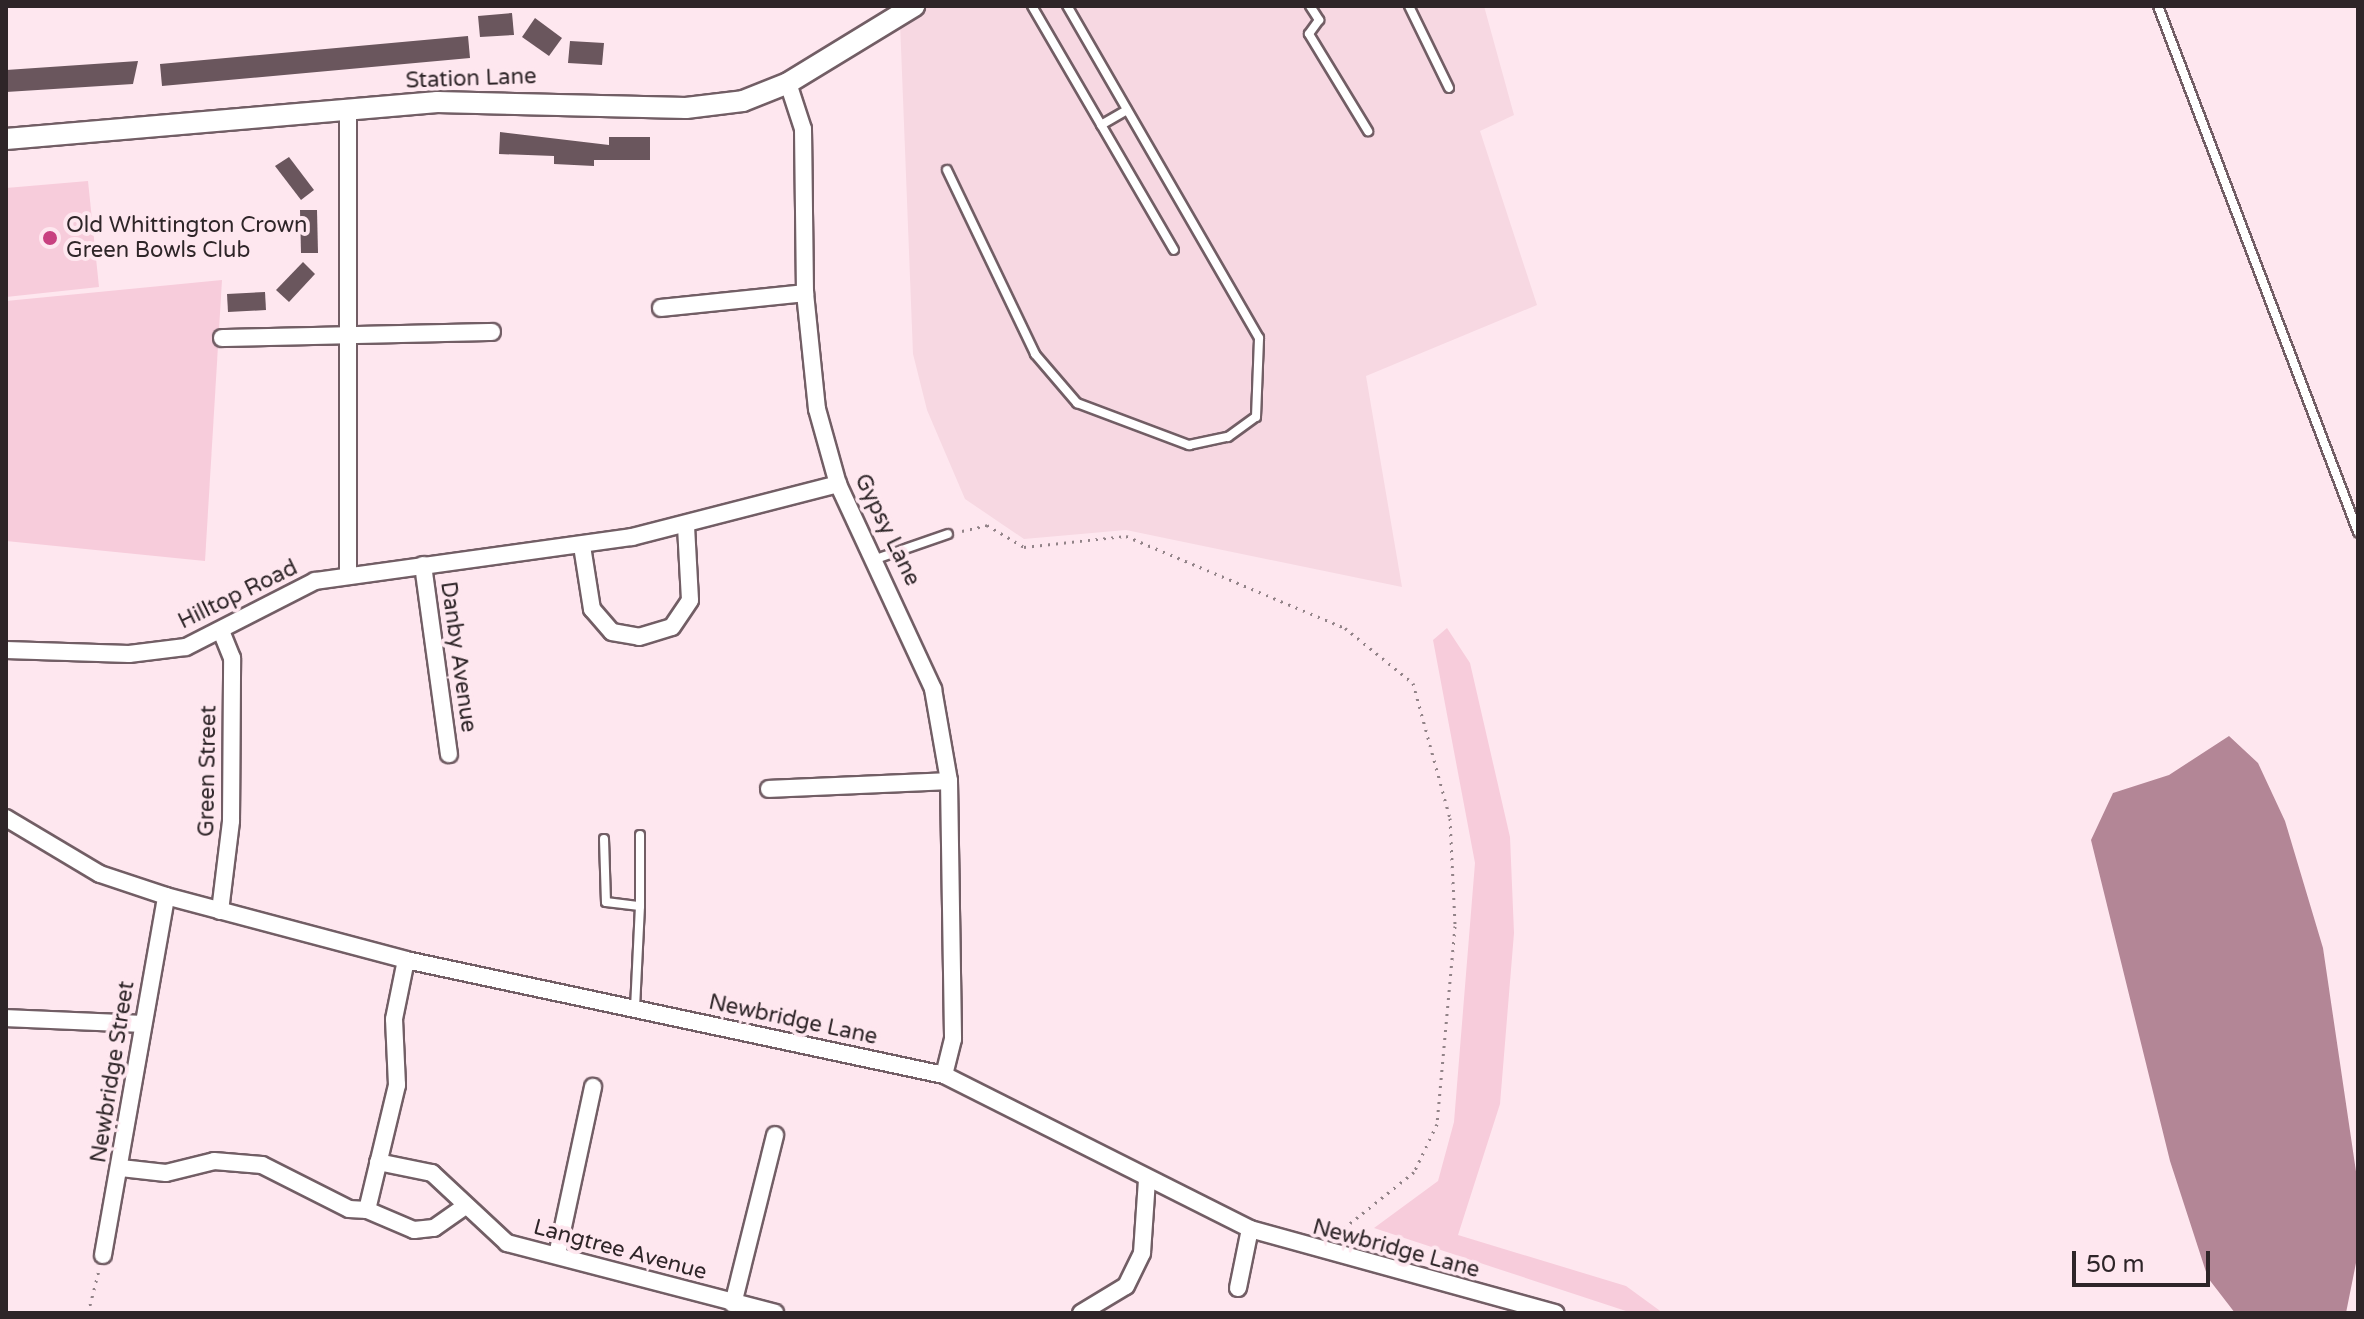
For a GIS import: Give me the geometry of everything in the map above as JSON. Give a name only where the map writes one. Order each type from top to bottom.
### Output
[{"type":"street","name":"Station Lane","points":[[6,139],[348,110],[532,100],[686,108],[743,101],[788,83],[914,6]]},
{"type":"street","name":"Gypsy Lane","points":[[788,83],[803,129],[805,293],[817,409],[838,484],[876,559],[933,689],[949,781],[953,1039],[944,1075]]},
{"type":"street","points":[[348,110],[344,339],[348,576]]},
{"type":"street","points":[[661,308],[805,293]]},
{"type":"street","points":[[222,338],[344,339],[492,332]]},
{"type":"street","name":"Danby Avenue","points":[[348,576],[582,546],[686,526],[838,484]]},
{"type":"street","points":[[582,546],[592,609],[612,632],[639,637],[672,627],[690,600],[686,526]]},
{"type":"street","name":"Danby Avenue","points":[[423,565],[449,754]]},
{"type":"street","name":"Hilltop Road","points":[[6,650],[129,654],[186,647],[222,633],[315,581],[348,576]]},
{"type":"street","name":"Green Street","points":[[220,911],[231,821],[232,658],[222,633]]},
{"type":"street","points":[[769,789],[949,781]]},
{"type":"street","name":"Newbridge Lane","points":[[6,818],[100,874],[220,911],[406,960],[944,1075],[1250,1229],[1326,1254],[1556,1313]]},
{"type":"street","name":"Newbridge Street","points":[[103,1255],[121,1168],[142,1024],[166,896]]},
{"type":"street","points":[[367,1210],[397,1085],[394,1019],[406,960]]},
{"type":"street","points":[[6,1018],[142,1024]]},
{"type":"street","points":[[557,1255],[593,1087]]},
{"type":"street","points":[[733,1304],[775,1135]]},
{"type":"street","points":[[121,1168],[166,1173],[214,1161],[262,1165],[349,1209],[367,1210],[414,1230],[434,1228],[464,1207]]},
{"type":"street","name":"Langtree Avenue","points":[[378,1162],[432,1173],[464,1207],[507,1243],[775,1313]]},
{"type":"street","points":[[1081,1313],[1126,1286],[1142,1253],[1147,1179]]},
{"type":"street","points":[[1238,1288],[1250,1229]]},
{"type":"lane","points":[[1032,6],[1174,250]]},
{"type":"lane","points":[[947,170],[1035,354],[1077,403],[1189,445],[1228,437],[1256,417],[1259,338],[1067,6]]},
{"type":"lane","points":[[1310,6],[1319,20],[1309,34],[1368,131]]},
{"type":"lane","points":[[1409,6],[1449,88]]},
{"type":"lane","points":[[2158,6],[2358,532]]},
{"type":"lane","points":[[1101,125],[1127,110]]},
{"type":"lane","points":[[876,559],[948,534]]},
{"type":"lane","points":[[635,1009],[640,835]]},
{"type":"lane","points":[[604,839],[606,902],[640,906]]},
{"type":"path","points":[[948,534],[987,525],[1024,547],[1126,536],[1345,628],[1413,683],[1450,818],[1454,895],[1437,1124],[1414,1172],[1337,1228],[1326,1254]]},
{"type":"path","points":[[88,1313],[103,1255]]},
{"type":"shaded area","points":[[927,6],[1484,6],[1514,115],[1480,131],[1537,305],[1366,376],[1402,587],[1126,530],[1024,539],[965,499],[927,410],[913,354],[900,22]]},
{"type":"shaded area","name":"Old Whittington Crown Green Bowls Club","points":[[88,181],[99,287],[6,297],[6,188]]},
{"type":"shaded area","points":[[222,280],[205,561],[6,541],[6,301]]},
{"type":"shaded area","points":[[1447,628],[1470,663],[1510,837],[1514,933],[1500,1104],[1458,1235],[1626,1286],[1663,1313],[1632,1313],[1374,1228],[1438,1181],[1454,1122],[1475,863],[1433,640]]},
{"type":"shaded area","points":[[2229,736],[2258,763],[2285,821],[2323,948],[2358,1185],[2358,1253],[2346,1313],[2235,1313],[2208,1278],[2170,1161],[2091,840],[2113,793],[2169,775]]},
{"type":"building","points":[[512,13],[514,35],[480,37],[478,16]]},
{"type":"building","points":[[535,18],[562,38],[549,56],[522,37]]},
{"type":"building","points":[[468,36],[470,58],[162,86],[160,64]]},
{"type":"building","points":[[570,41],[604,43],[602,65],[568,63]]},
{"type":"building","points":[[138,61],[133,84],[6,92],[6,70]]},
{"type":"building","points":[[500,132],[609,145],[609,137],[650,137],[650,160],[594,160],[594,166],[554,164],[554,156],[499,154]]},
{"type":"building","points":[[289,157],[314,190],[301,200],[275,166]]},
{"type":"building","points":[[300,210],[317,210],[318,253],[301,253]]},
{"type":"building","points":[[303,262],[315,274],[289,302],[276,290]]},
{"type":"building","points":[[265,292],[266,310],[228,312],[227,294]]},
{"type":"place","name":"Old Whittington Crown Green Bowls Club","points":[[50,238]]}]
